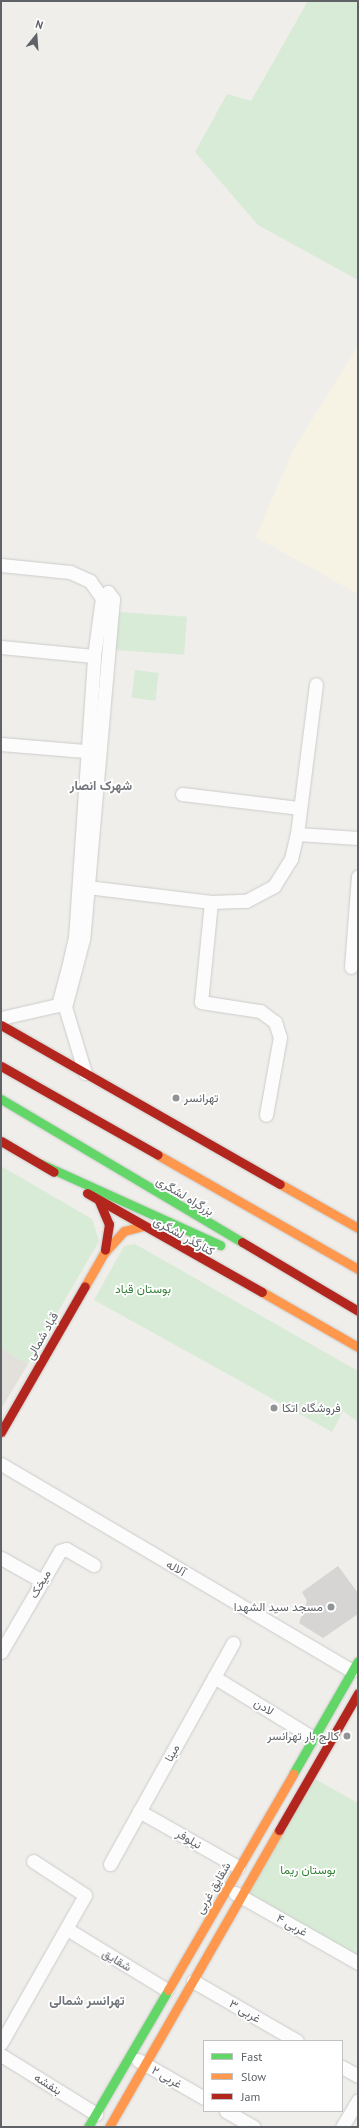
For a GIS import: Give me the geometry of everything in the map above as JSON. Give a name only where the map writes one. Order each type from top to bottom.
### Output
[{"type":"main road","points":[[1,1025],[358,1228]]},
{"type":"main road","name":"بزرگراه لشگری","points":[[1,1066],[358,1269]]},
{"type":"main road","name":"بزرگراه لشگری","points":[[1,1099],[358,1311]]},
{"type":"main road","name":"کنارگذر لشگری","points":[[1,1141],[99,1201],[358,1347]]},
{"type":"main road","points":[[39,1163],[231,1250]]},
{"type":"main road","points":[[99,1201],[110,1224],[104,1253]]},
{"type":"main road","points":[[266,1216],[330,1240]]},
{"type":"main road","points":[[104,1253],[124,1231],[143,1226]]},
{"type":"main road","name":"قباد شمالی","points":[[1,1432],[104,1253]]},
{"type":"main road","points":[[259,1264],[358,1311]]},
{"type":"main road","name":"شقایق غربی","points":[[88,2127],[355,1666]]},
{"type":"main road","points":[[110,2127],[358,1693]]},
{"type":"street","points":[[1,565],[70,572],[90,581],[102,598]]},
{"type":"street","points":[[1,1018],[58,1005],[75,938],[83,887],[94,752],[113,599],[108,592],[102,598],[94,656],[94,752]]},
{"type":"street","points":[[1,647],[94,656]]},
{"type":"street","points":[[83,887],[212,902],[246,901],[274,886],[291,859],[297,834],[316,684]]},
{"type":"street","points":[[1,744],[94,752]]},
{"type":"street","points":[[182,794],[300,808]]},
{"type":"street","points":[[297,834],[358,838]]},
{"type":"street","points":[[351,967],[358,876]]},
{"type":"street","points":[[83,887],[83,939],[66,1007],[85,1073]]},
{"type":"street","points":[[212,902],[201,1002],[260,1011],[275,1022],[280,1037],[266,1115]]},
{"type":"street","name":"آلاله","points":[[1,1464],[355,1666]]},
{"type":"street","name":"میخک","points":[[1,1652],[63,1548],[94,1565]]},
{"type":"street","points":[[1,1558],[42,1581]]},
{"type":"street","name":"مینا","points":[[110,1864],[233,1643]]},
{"type":"street","name":"لادن","points":[[214,1677],[313,1738]]},
{"type":"street","name":"نیلوفر","points":[[139,1811],[238,1868]]},
{"type":"street","points":[[1,2043],[86,1894],[33,1861]]},
{"type":"street","name":"۴ غربی","points":[[226,1888],[358,1962]]},
{"type":"street","name":"شقایق","points":[[67,1929],[167,1990]]},
{"type":"street","name":"۳ غربی","points":[[193,1981],[296,2040]]},
{"type":"street","name":"بنفشه","points":[[1,2055],[96,2114]]},
{"type":"street","name":"۲ غربی","points":[[130,2055],[203,2097]]},
{"type":"street","points":[[343,2068],[358,2076]]},
{"type":"street","points":[[342,2127],[358,2100]]},
{"type":"street","points":[[228,2112],[254,2127]]},
{"type":"shaded area","points":[[358,346],[358,594],[256,537],[293,450]]},
{"type":"shaded area","points":[[1,1348],[28,1364],[1,1409]]},
{"type":"green space","points":[[308,1],[358,1],[358,280],[258,225],[195,152],[227,94],[251,101]]},
{"type":"green space","points":[[118,612],[187,617],[184,655],[115,650]]},
{"type":"green space","points":[[135,670],[159,673],[155,701],[132,698]]},
{"type":"green space","points":[[1,1166],[92,1219],[99,1241],[28,1364],[1,1348]]},
{"type":"green space","name":"بوستان قباد","points":[[135,1244],[358,1371],[358,1422],[343,1411],[332,1432],[94,1300],[124,1246]]},
{"type":"green space","name":"بوستان ریما","points":[[308,1775],[358,1803],[358,1956],[241,1889]]},
{"type":"building","name":"مسجد سید الشهدا","points":[[338,1566],[358,1593],[358,1614],[323,1638],[299,1623],[307,1601],[302,1592]]},
{"type":"traffic: fast","points":[[1,1099],[242,1242]]},
{"type":"traffic: fast","points":[[39,1163],[220,1245]]},
{"type":"traffic: fast","points":[[293,1774],[358,1661]]},
{"type":"traffic: fast","points":[[88,2127],[168,1990]]},
{"type":"traffic: slow","points":[[158,1155],[358,1269]]},
{"type":"traffic: slow","points":[[280,1184],[358,1228]]},
{"type":"traffic: slow","points":[[85,1286],[104,1253],[124,1231],[143,1226]]},
{"type":"traffic: slow","points":[[262,1292],[358,1347]]},
{"type":"traffic: slow","points":[[168,1990],[293,1774]]},
{"type":"traffic: slow","points":[[109,2127],[279,1830]]},
{"type":"traffic: jam","points":[[1,1025],[280,1184]]},
{"type":"traffic: jam","points":[[1,1066],[158,1155]]},
{"type":"traffic: jam","points":[[1,1141],[54,1172]]},
{"type":"traffic: jam","points":[[87,1193],[262,1292]]},
{"type":"traffic: jam","points":[[99,1201],[109,1224],[105,1250]]},
{"type":"traffic: jam","points":[[242,1242],[358,1311]]},
{"type":"traffic: jam","points":[[1,1432],[85,1286]]},
{"type":"traffic: jam","points":[[279,1830],[358,1693]]},
{"type":"place","name":"تهرانسر","points":[[176,1098]]},
{"type":"place","name":"فروشگاه اتکا","points":[[274,1408]]},
{"type":"place","name":"مسجد سید الشهدا","points":[[331,1607]]},
{"type":"place","name":"کالج بار تهرانسر","points":[[347,1736]]},
{"type":"district","name":"شهرک انصار","points":[[101,786]]},
{"type":"district","name":"تهرانسر شمالی","points":[[87,2001]]}]
